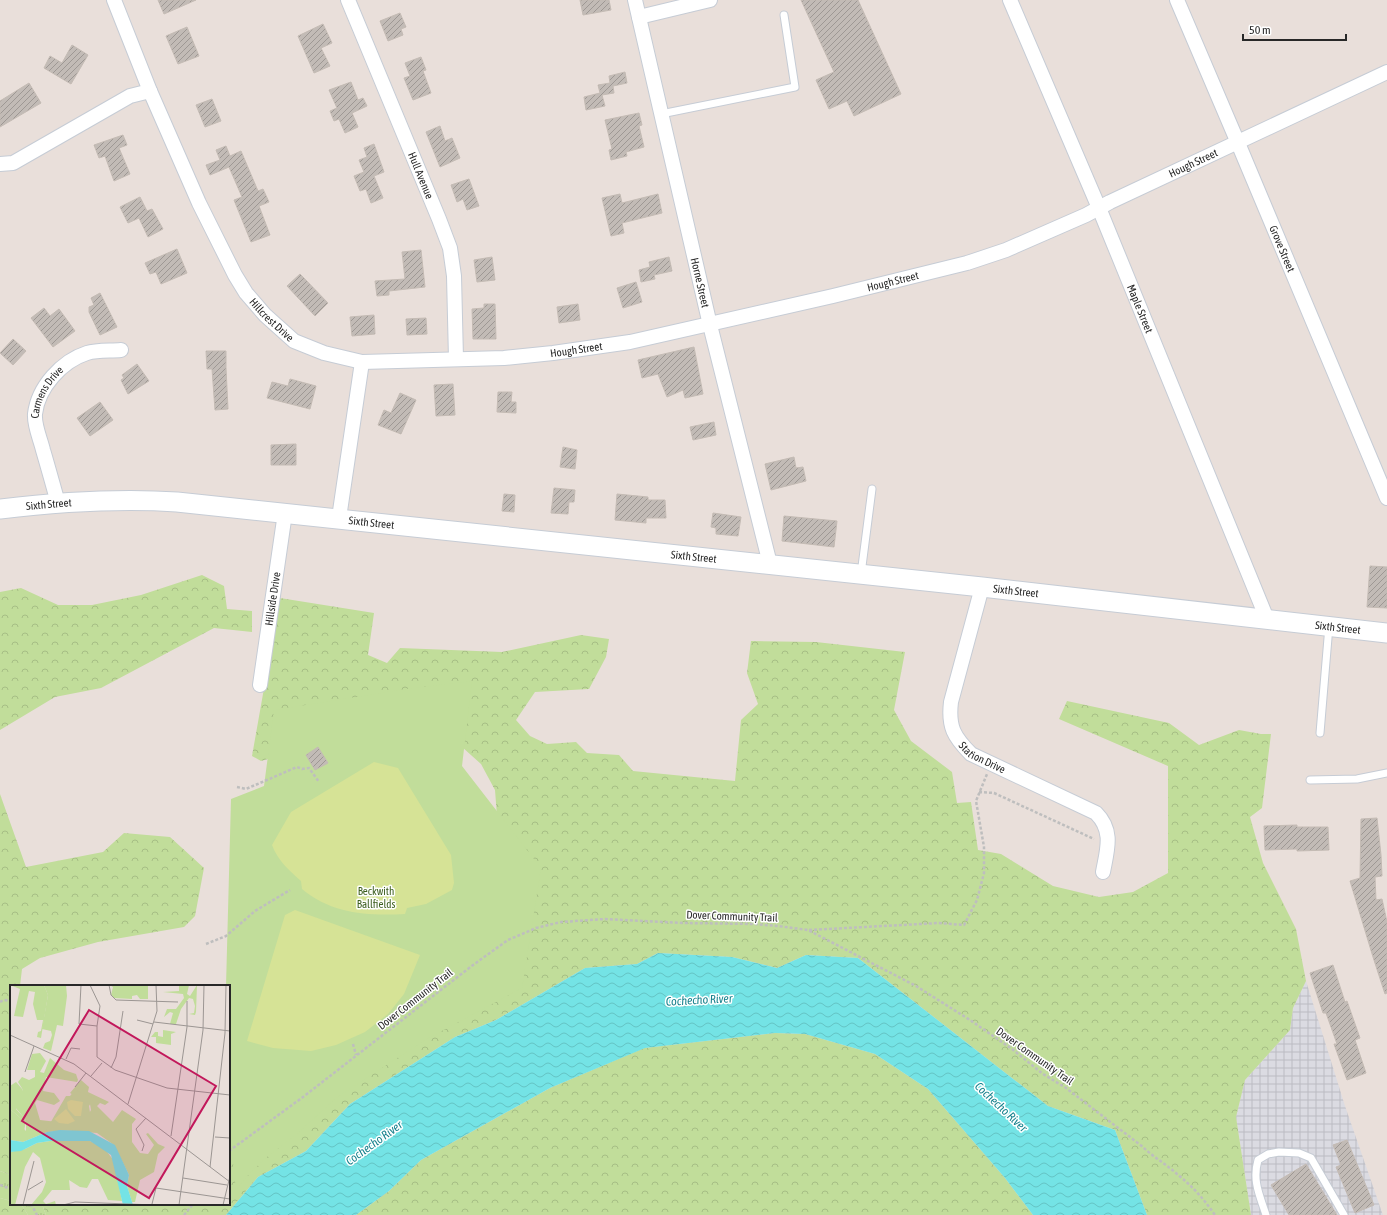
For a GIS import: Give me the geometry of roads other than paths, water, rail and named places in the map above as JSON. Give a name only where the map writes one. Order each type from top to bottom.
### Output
[{"type":"main road","name":"Sixth Street","points":[[0,509],[58,503],[110,500],[177,502],[770,564],[1387,633]]},
{"type":"street","name":"Hillcrest Drive","points":[[114,0],[150,91],[199,203],[235,275],[246,293],[265,315],[294,341],[324,353],[362,362]]},
{"type":"street","name":"Hull Avenue","points":[[348,0],[450,248],[454,276],[456,360]]},
{"type":"street","name":"Horne Street","points":[[635,0],[710,325],[770,564]]},
{"type":"street","points":[[639,17],[710,0]]},
{"type":"street","name":"Maple Street","points":[[1010,0],[1099,208],[1267,619]]},
{"type":"street","name":"Grove Street","points":[[1177,0],[1387,498]]},
{"type":"street","name":"Hough Street","points":[[362,362],[504,358],[574,351],[630,342],[916,277],[967,263],[1006,250],[1099,208],[1387,72]]},
{"type":"street","points":[[0,164],[13,162],[20,159],[130,96],[150,91]]},
{"type":"street","name":"Carmens Drive","points":[[58,503],[36,425],[35,414],[41,396],[51,379],[58,371],[73,359],[87,353],[120,350]]},
{"type":"street","points":[[339,518],[362,362]]},
{"type":"street","name":"Hillside Drive","points":[[260,685],[285,513]]},
{"type":"street","name":"Station Drive","points":[[982,587],[951,702],[950,712],[953,732],[960,743],[972,754],[991,765],[1096,813],[1103,820],[1108,843],[1102,872]]},
{"type":"lane","points":[[661,114],[795,87],[784,15]]},
{"type":"lane","points":[[861,574],[872,490]]},
{"type":"lane","points":[[1320,733],[1329,626]]},
{"type":"lane","points":[[1310,780],[1358,780],[1387,773]]},
{"type":"lane","points":[[1266,1215],[1256,1186],[1254,1171],[1258,1160],[1268,1154],[1279,1152],[1299,1154],[1311,1158],[1344,1215]]},
{"type":"water","name":"Cochecho River","points":[[658,953],[732,957],[777,968],[806,955],[858,958],[1048,1106],[1115,1130],[1147,1215],[1033,1215],[1005,1178],[928,1089],[875,1054],[805,1034],[775,1033],[645,1048],[550,1088],[421,1160],[389,1191],[356,1215],[226,1215],[258,1177],[306,1151],[350,1104],[455,1037],[496,1020],[585,968],[637,964]]},
{"type":"park label","name":"Beckwith Ballfields","points":[[376,897]]}]
